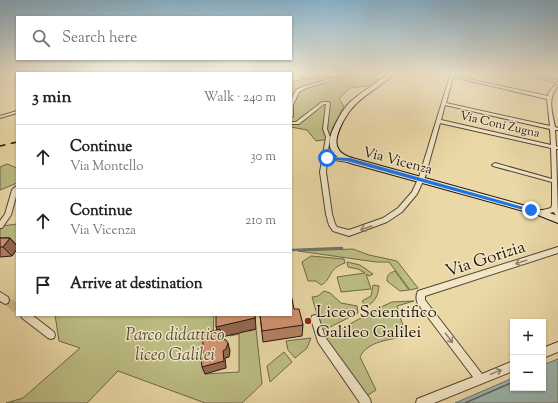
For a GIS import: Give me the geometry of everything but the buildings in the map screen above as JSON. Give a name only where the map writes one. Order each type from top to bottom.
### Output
[{"type":"main road","points":[[330,158],[332,146],[331,140],[347,111],[354,103],[368,92]]},
{"type":"main road","name":"Via Vicenza","points":[[330,158],[348,160],[541,213],[558,220]]},
{"type":"street","points":[[292,106],[297,92]]},
{"type":"street","points":[[292,123],[297,123],[323,103],[328,103],[325,132],[328,138],[330,158],[325,184],[329,214],[332,226],[335,229],[344,233],[357,232],[386,220],[400,210],[415,193],[448,92]]},
{"type":"street","points":[[525,92],[550,98]]},
{"type":"street","points":[[553,92],[550,98],[555,128],[554,181],[555,206],[558,214]]},
{"type":"street","points":[[444,104],[555,128]]},
{"type":"street","points":[[0,116],[16,112]]},
{"type":"street","name":"Via Coni Zugna","points":[[438,121],[555,147]]},
{"type":"street","points":[[495,165],[554,181]]},
{"type":"street","points":[[0,226],[8,215],[14,190],[16,189]]},
{"type":"street","points":[[541,213],[554,210],[555,206]]},
{"type":"street","name":"Via Gorizia","points":[[480,379],[421,301],[420,294],[558,250]]},
{"type":"street","points":[[26,316],[51,335]]},
{"type":"street","points":[[315,319],[321,339],[366,403]]},
{"type":"street","points":[[546,352],[558,347]]},
{"type":"street","points":[[421,403],[510,367]]},
{"type":"green space","points":[[292,92],[346,92],[339,99],[344,106],[340,113],[341,117],[330,139],[316,141],[307,130],[292,127]]},
{"type":"green space","points":[[7,164],[16,168],[16,183],[0,190],[0,167]]},
{"type":"green space","points":[[16,224],[16,247],[0,248],[0,230],[2,226]]},
{"type":"green space","points":[[353,249],[369,255],[397,261],[418,288],[410,290],[389,262],[376,262],[298,251]]},
{"type":"green space","points":[[311,256],[344,259],[345,263],[335,268],[327,280],[321,285],[316,281],[308,281],[302,262]]},
{"type":"green space","points":[[347,262],[360,265],[373,274],[369,276],[366,274],[371,289],[341,292],[337,277],[365,273],[358,269],[348,267]]},
{"type":"green space","points":[[395,271],[409,290],[400,291],[387,281],[389,274]]},
{"type":"green space","points":[[373,285],[379,286],[378,293],[374,301],[366,307],[362,301],[371,296]]},
{"type":"green space","points":[[324,291],[330,293],[341,303],[357,306],[358,313],[322,331],[312,297],[318,296]]},
{"type":"green space","points":[[414,301],[397,306],[406,336],[373,344],[363,352],[360,357],[376,390],[365,397],[326,343],[326,337],[392,302]]},
{"type":"green space","name":"Parco didattico liceo Galilei","points":[[55,316],[214,316],[213,339],[205,374],[239,372],[239,334],[230,336],[230,325],[250,331],[256,329],[262,384],[242,403],[205,403],[118,371],[87,403],[6,403],[23,398],[80,348],[59,341]]},
{"type":"green space","points":[[311,338],[307,348],[295,358],[288,350],[286,341]]},
{"type":"green space","points":[[284,352],[292,362],[270,382],[267,366]]},
{"type":"water","points":[[558,359],[558,403],[455,403],[510,379],[510,391],[546,391],[546,364]]},
{"type":"waterway","points":[[292,250],[342,248]]},
{"type":"tunnel","points":[[5,300],[11,304]]},
{"type":"tunnel","points":[[10,303],[16,308]]},
{"type":"railway","points":[[0,146],[16,142]]},
{"type":"place","name":"Liceo Scientifico Galileo Galilei","points":[[308,321]]},
{"type":"route","points":[[327,158],[340,158],[348,160],[531,210]]}]
